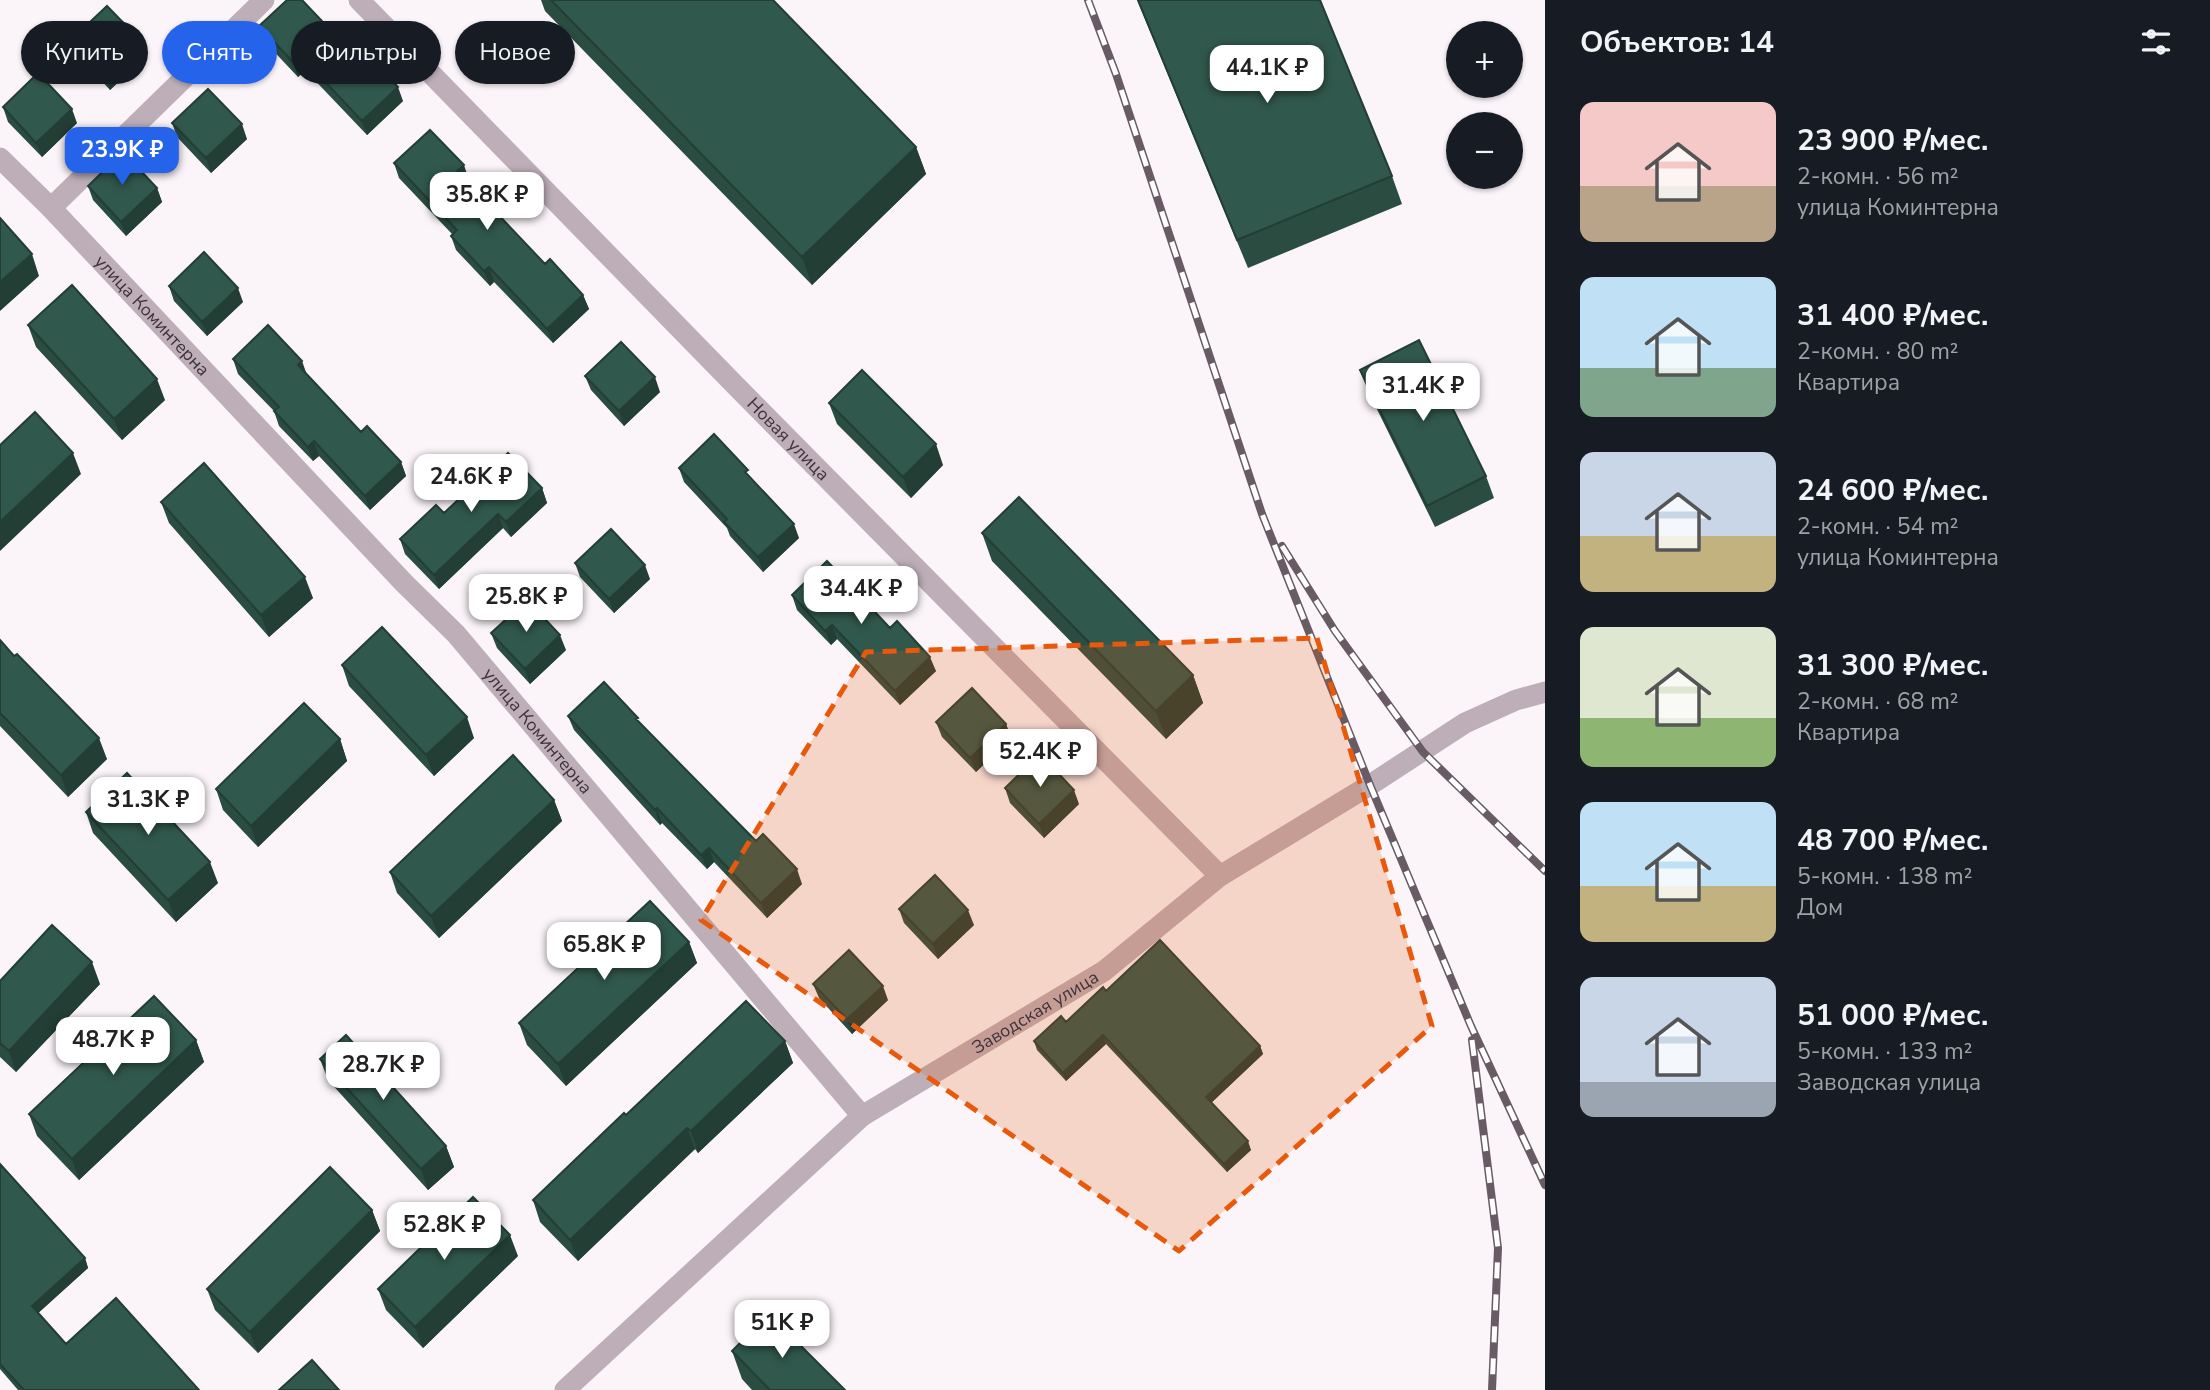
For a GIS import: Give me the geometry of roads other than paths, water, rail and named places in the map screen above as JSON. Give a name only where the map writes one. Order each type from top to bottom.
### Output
[{"type":"street","points":[[51,208],[264,0]]},
{"type":"street","name":"Новая улица","points":[[359,0],[754,405],[1220,876]]},
{"type":"street","name":"улица Коминтерна","points":[[0,158],[51,208],[404,583],[456,634],[862,1116]]},
{"type":"street","name":"Заводская улица","points":[[565,1390],[862,1116],[1104,971],[1220,876],[1370,786],[1465,723],[1516,700],[1545,692]]},
{"type":"railway","points":[[1088,0],[1116,74],[1262,514],[1370,785],[1471,1026],[1545,1185]]},
{"type":"railway","points":[[1282,546],[1335,631],[1423,752],[1545,871]]},
{"type":"railway","points":[[1472,1040],[1498,1248],[1492,1390]]}]
